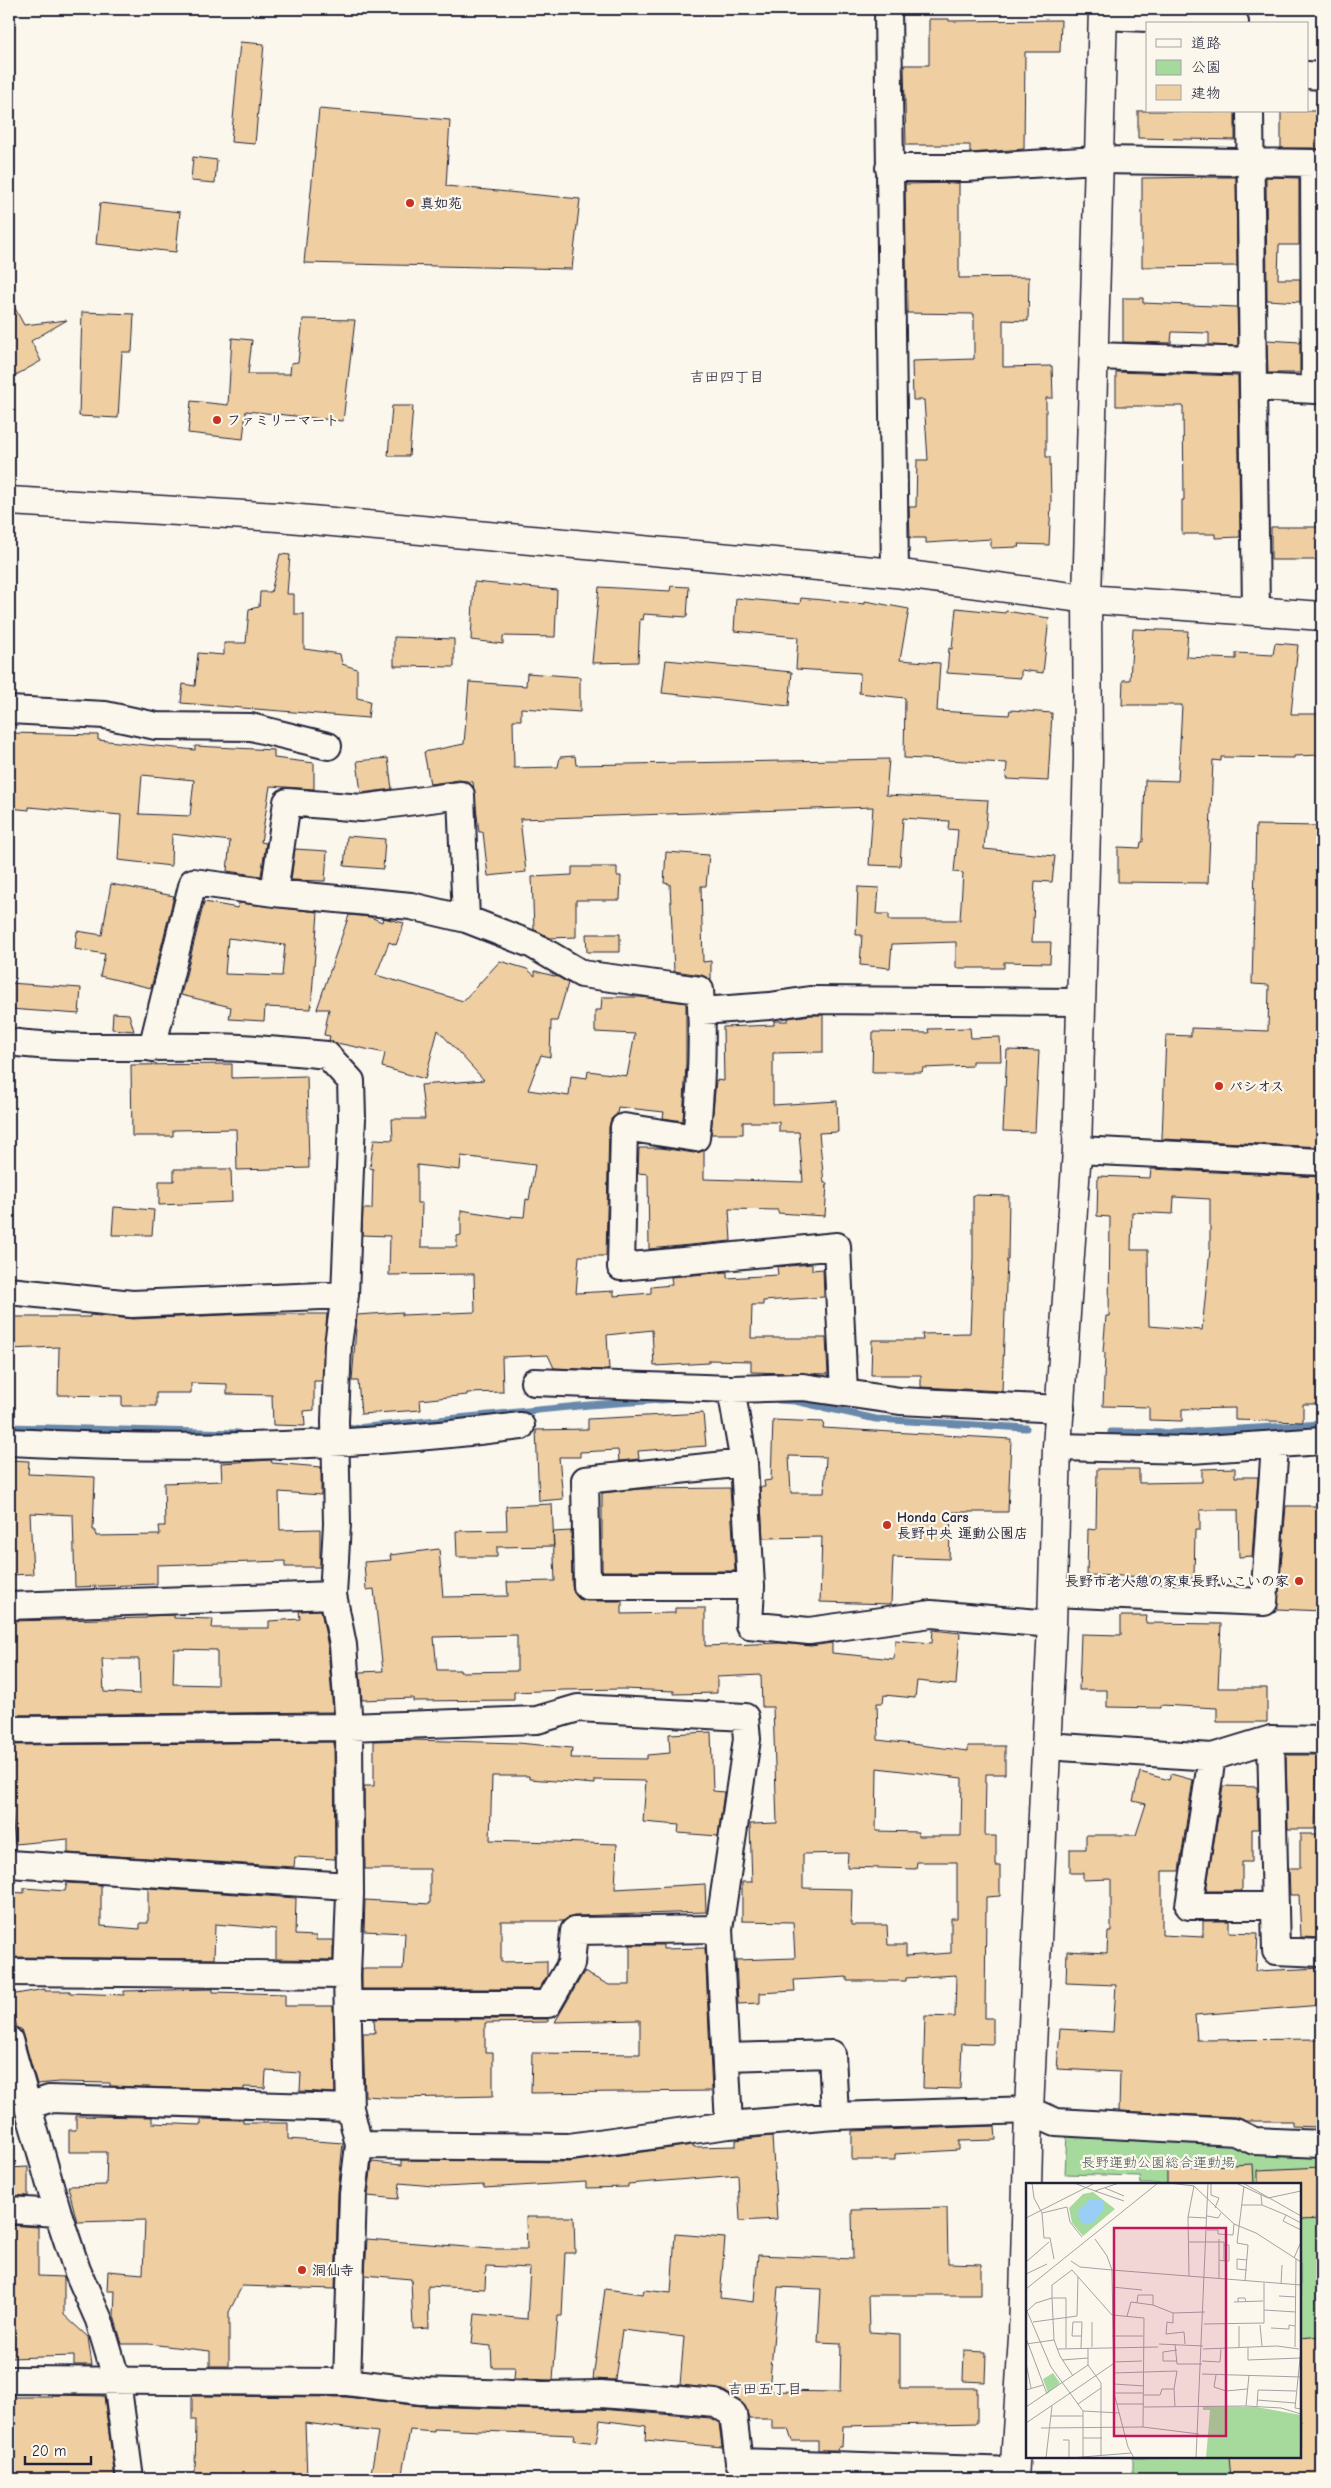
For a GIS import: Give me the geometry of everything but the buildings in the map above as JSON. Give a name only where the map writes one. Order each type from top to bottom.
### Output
[{"type":"street","points":[[888,9],[895,574]]},
{"type":"street","points":[[1026,2183],[1028,2110],[1052,1624],[1057,1447],[1061,1409],[1076,1150],[1088,758],[1088,599],[1103,12],[1235,22]]},
{"type":"street","points":[[1308,76],[1322,76]]},
{"type":"street","points":[[1250,112],[1256,610]]},
{"type":"street","points":[[890,168],[966,168],[1098,160],[1314,163],[1318,204],[1319,390],[1253,387]]},
{"type":"street","points":[[1094,356],[1253,361]]},
{"type":"street","points":[[9,501],[278,517],[895,574],[1088,599],[1322,616]]},
{"type":"street","points":[[9,710],[105,715],[156,726],[251,727],[328,746]]},
{"type":"street","points":[[274,893],[287,802],[362,808],[462,796],[466,919]]},
{"type":"street","points":[[152,1048],[193,882],[274,893],[411,906],[466,919],[533,945],[582,974],[700,990],[702,1011],[696,1138],[624,1128],[621,1268],[837,1246],[844,1392]]},
{"type":"street","points":[[702,1011],[770,1006],[810,1000],[1081,1002]]},
{"type":"street","points":[[9,1042],[39,1046],[206,1047],[327,1055],[351,1081],[352,1118],[344,1295],[338,1344],[336,1433],[337,1524],[333,1595],[343,1645],[349,1728],[347,1975],[350,2108],[359,2145],[353,2194],[347,2382]]},
{"type":"street","points":[[1076,1150],[1322,1162]]},
{"type":"street","points":[[9,1291],[132,1304],[344,1295]]},
{"type":"street","points":[[534,1382],[731,1388],[804,1387],[900,1401],[1061,1409]]},
{"type":"street","points":[[731,1388],[744,1464],[751,1586],[749,1626],[809,1631],[931,1614],[1052,1624]]},
{"type":"street","points":[[9,1442],[97,1447],[187,1447],[336,1433],[521,1426]]},
{"type":"street","points":[[1057,1447],[1191,1450],[1322,1441]]},
{"type":"street","points":[[1053,1593],[1264,1602],[1275,1445]]},
{"type":"street","points":[[744,1464],[586,1480],[587,1586],[751,1586]]},
{"type":"street","points":[[9,1606],[333,1595]]},
{"type":"street","points":[[9,1730],[349,1728],[537,1720],[578,1708],[746,1716],[747,1739],[719,1929],[729,2125]]},
{"type":"street","points":[[1046,1746],[1212,1758],[1271,1739],[1322,1740]]},
{"type":"street","points":[[1271,1739],[1273,1906],[1276,1951],[1322,1953]]},
{"type":"street","points":[[1212,1758],[1189,1906],[1273,1906]]},
{"type":"street","points":[[9,1864],[349,1886]]},
{"type":"street","points":[[348,2004],[548,2004],[571,1964],[574,1931],[719,1929]]},
{"type":"street","points":[[9,1972],[347,1975]]},
{"type":"street","points":[[9,2040],[58,2213],[77,2270],[98,2320],[116,2381],[130,2479]]},
{"type":"street","points":[[726,2057],[832,2054],[835,2116]]},
{"type":"street","points":[[28,2106],[49,2099],[350,2108]]},
{"type":"street","points":[[359,2145],[569,2146],[729,2125],[835,2116],[1028,2110],[1056,2122],[1235,2132],[1254,2141],[1322,2144]]},
{"type":"street","points":[[9,2380],[347,2382],[420,2391],[534,2395],[601,2394],[715,2403],[733,2414],[739,2462],[1015,2475],[1023,2337],[1026,2201]]},
{"type":"street","points":[[9,2210],[58,2213]]},
{"type":"green space","name":"長野運動公園総合運動場","points":[[1067,2133],[1322,2152],[1322,2479],[1133,2479],[1133,2458],[1301,2458],[1301,2183],[1141,2183],[1140,2176],[1065,2174]]},
{"type":"waterway","points":[[346,1429],[589,1405],[674,1399]]},
{"type":"waterway","points":[[779,1400],[795,1401],[876,1419],[1026,1428]]},
{"type":"waterway","points":[[1111,1432],[1173,1433],[1322,1424]]},
{"type":"waterway","points":[[9,1427],[238,1433]]},
{"type":"place","name":"真如苑","points":[[410,203]]},
{"type":"place","name":"ファミリーマート","points":[[217,420]]},
{"type":"place","name":"パシオス","points":[[1219,1086]]},
{"type":"place","name":"Honda Cars 長野中央 運動公園店","points":[[887,1525]]},
{"type":"place","name":"長野市老人憩の家東長野いこいの家","points":[[1299,1581]]},
{"type":"place","name":"洞仙寺","points":[[302,2270]]},
{"type":"district","name":"吉田四丁目","points":[[727,377]]},
{"type":"district","name":"吉田五丁目","points":[[765,2389]]}]
